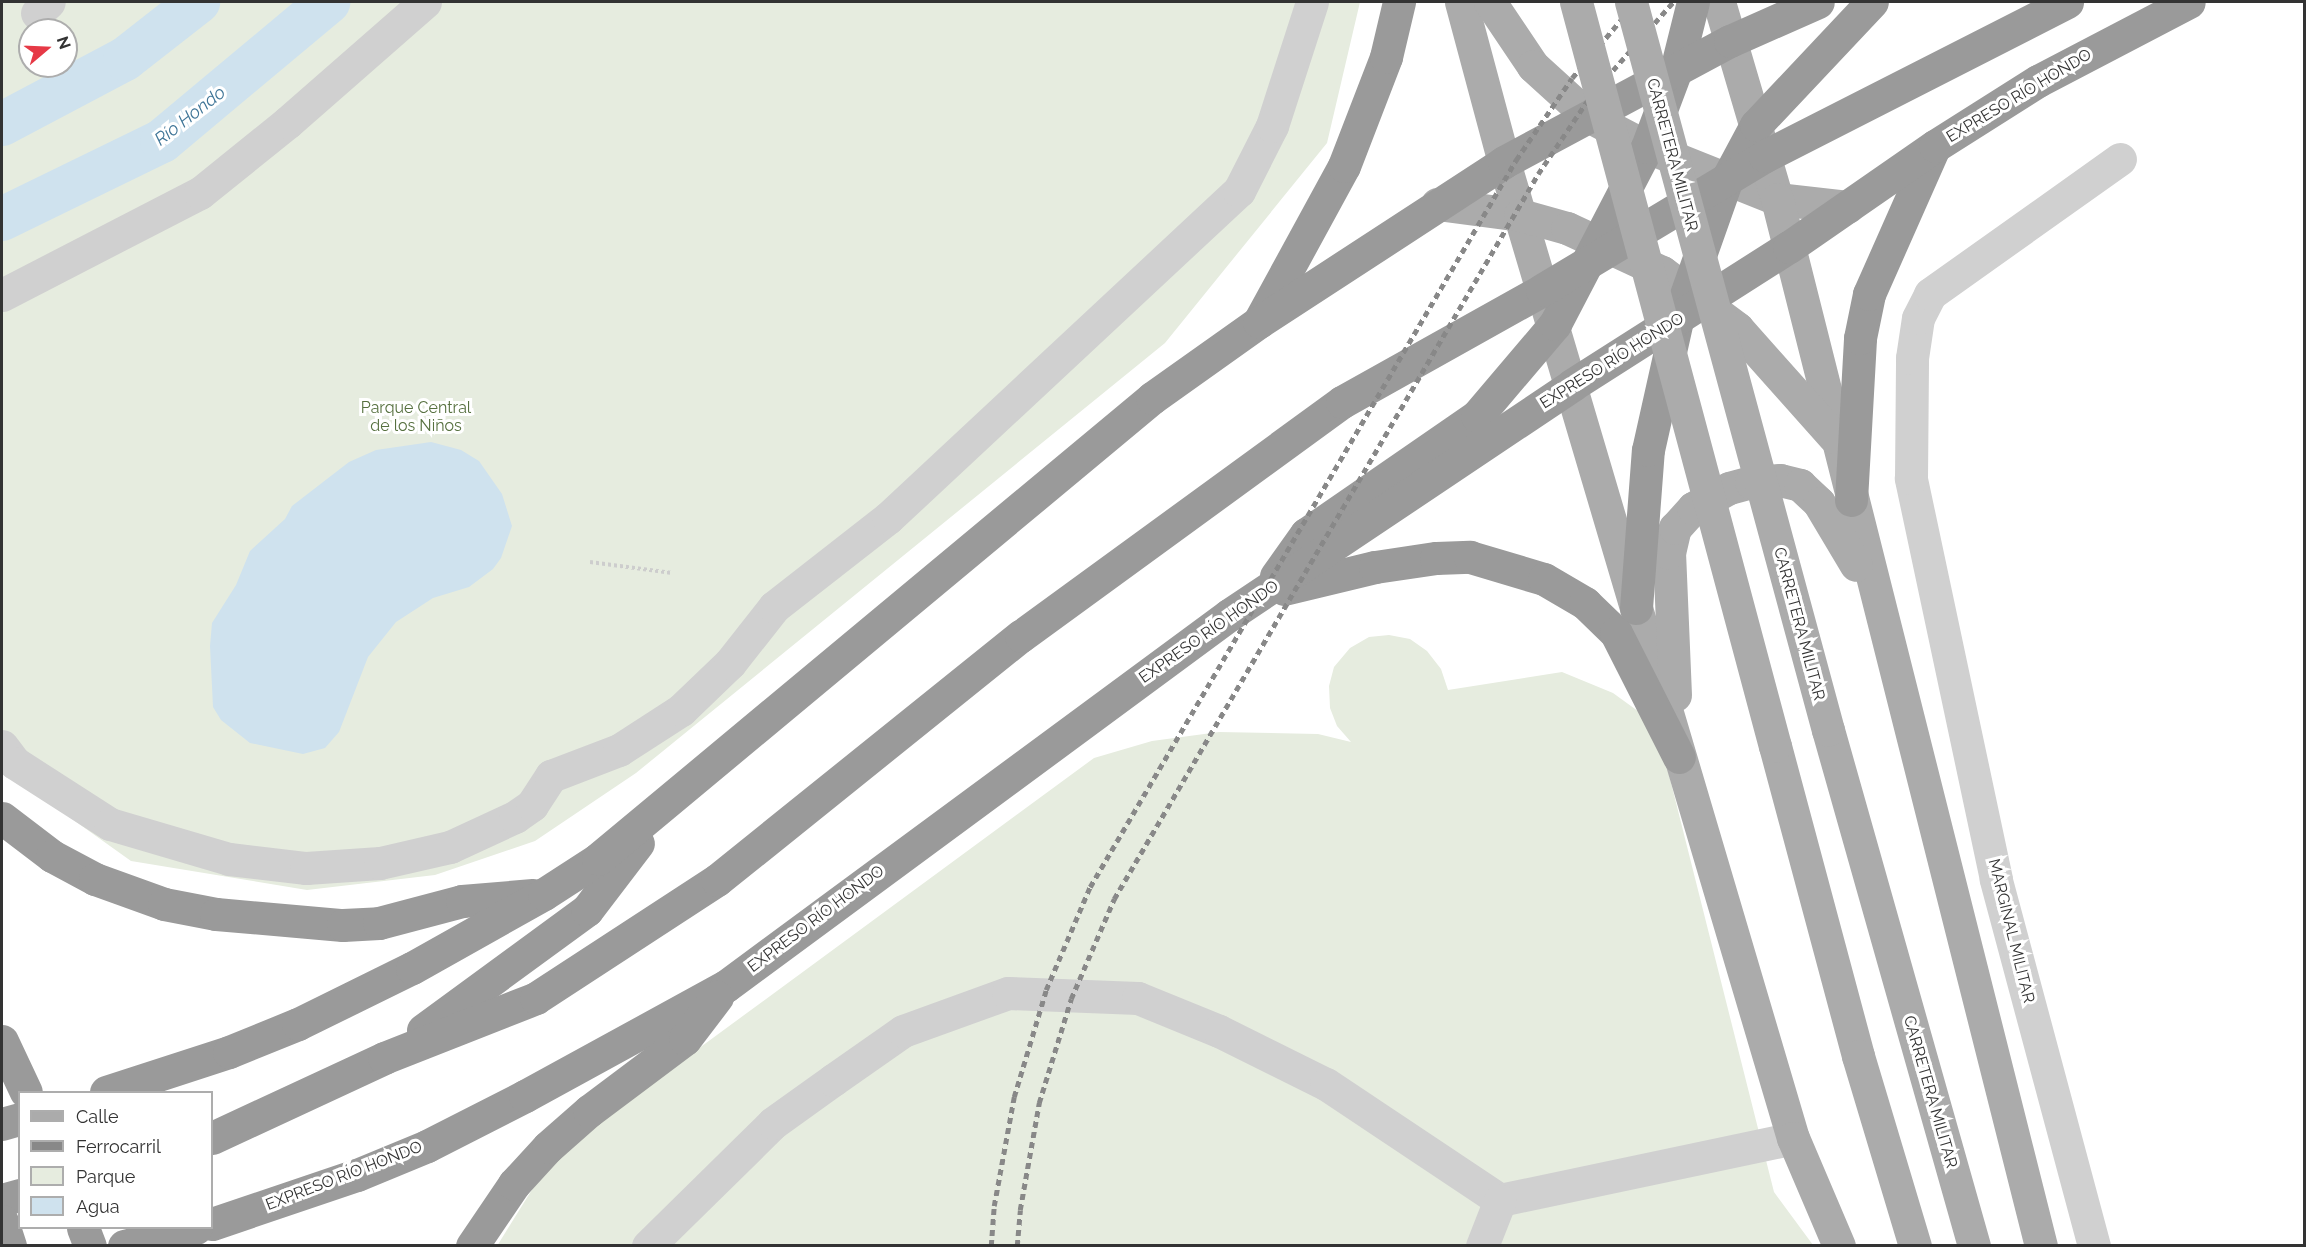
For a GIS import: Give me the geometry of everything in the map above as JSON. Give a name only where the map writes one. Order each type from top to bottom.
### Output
[{"type":"highway","points":[[1259,322],[1307,228],[1344,166],[1386,57],[1399,2]]},
{"type":"highway","points":[[1262,594],[1306,534],[1477,416],[1555,324],[1601,250],[1647,147],[1676,70],[1693,2]]},
{"type":"highway","points":[[109,1091],[171,1071],[298,1024],[412,968],[544,894],[598,859],[1152,398],[1259,322],[1504,162],[1730,41],[1818,2]]},
{"type":"highway","points":[[1696,295],[1726,179],[1756,125],[1872,2]]},
{"type":"highway","points":[[213,1138],[384,1058],[536,998],[717,880],[1021,636],[1342,402],[1542,290],[1601,250],[1765,156],[2067,2]]},
{"type":"highway","name":"EXPRESO RÍO HONDO","points":[[213,1223],[357,1175],[427,1146],[525,1096],[726,986],[1262,594],[1572,385],[1677,320],[1696,295],[1789,247],[1935,146],[2038,81],[2189,2]]},
{"type":"highway","points":[[1851,500],[1860,338],[1869,294],[1935,146]]},
{"type":"highway","points":[[1636,609],[1648,450],[1677,320]]},
{"type":"highway","points":[[1262,594],[1374,567],[1436,558],[1470,557],[1544,579],[1585,603],[1616,633],[1679,757]]},
{"type":"highway","points":[[384,1058],[587,910],[674,796]]},
{"type":"highway","points":[[2,818],[52,856],[95,879],[164,904],[216,914],[343,925],[379,923],[462,901],[544,894]]},
{"type":"highway","points":[[472,1245],[514,1184],[549,1147],[589,1110],[685,1039],[726,986]]},
{"type":"highway","points":[[2,1041],[26,1091]]},
{"type":"highway","points":[[2,1124],[18,1120]]},
{"type":"highway","points":[[2,1200],[18,1196]]},
{"type":"highway","points":[[2,1221],[10,1245]]},
{"type":"highway","points":[[84,1229],[90,1245]]},
{"type":"highway","name":"EXPRESO RÍO HONDO","points":[[124,1245],[190,1229]]},
{"type":"main road","points":[[1461,2],[1504,162],[1542,290],[1555,324],[1679,757],[1793,1138],[1839,1245]]},
{"type":"main road","points":[[1490,2],[1533,66],[1588,116],[1647,147],[1777,199],[1848,207]]},
{"type":"main road","points":[[1576,2],[1858,1056],[1915,1245]]},
{"type":"main road","name":"CARRETERA MILITAR","points":[[1631,2],[1828,730],[1974,1245]]},
{"type":"main road","points":[[1719,2],[1777,199],[1875,597],[2041,1245]]},
{"type":"main road","points":[[1437,204],[1520,215],[1696,295],[1737,328],[1837,440]]},
{"type":"main road","points":[[1679,757],[1669,553],[1675,528],[1693,508],[1729,488],[1751,483],[1780,480],[1800,485],[1829,518],[1875,597]]},
{"type":"street","points":[[2,295],[201,193],[288,122],[425,2]]},
{"type":"street","points":[[2,746],[15,763],[110,824],[229,859],[306,868],[380,863],[450,847],[515,817],[532,806],[551,776],[619,750],[681,710],[730,663],[774,607],[888,518],[1239,191],[1272,126],[1312,2]]},
{"type":"street","name":"MARGINAL MILITAR","points":[[2094,1245],[1996,879],[1911,478],[1912,358],[1918,318],[1930,294],[2120,159]]},
{"type":"street","points":[[648,1245],[773,1123],[850,1068],[903,1031],[1008,993],[1138,998],[1219,1030],[1326,1084],[1500,1200],[1793,1138]]},
{"type":"street","points":[[1482,1245],[1500,1200]]},
{"type":"path","points":[[590,562],[672,573]]},
{"type":"green space","name":"Parque Central de los Niños","points":[[2,2],[1360,2],[1327,143],[1165,343],[636,773],[535,841],[435,875],[307,890],[131,861],[2,769]]},
{"type":"green space","points":[[1389,635],[1410,639],[1427,651],[1441,669],[1448,690],[1562,672],[1613,693],[1642,714],[1661,743],[1774,1192],[1813,1245],[497,1246],[538,1180],[589,1129],[1094,758],[1152,741],[1219,732],[1318,734],[1351,742],[1337,726],[1330,708],[1329,686],[1334,667],[1350,648],[1369,637]]},
{"type":"water","points":[[431,442],[461,450],[479,461],[502,494],[512,526],[501,558],[493,569],[469,587],[433,598],[396,622],[368,657],[339,732],[325,748],[303,754],[250,743],[221,720],[213,707],[210,646],[212,623],[236,585],[250,551],[285,519],[292,506],[349,462],[376,450]]},
{"type":"waterway","name":"Río Hondo","points":[[2,124],[125,59],[198,2]]},
{"type":"waterway","name":"Río Hondo","points":[[2,219],[162,141],[328,2]]},
{"type":"railway","points":[[991,1246],[994,1206],[1014,1097],[1046,990],[1090,887],[1516,160],[1572,78],[1636,2]]},
{"type":"railway","points":[[1017,1246],[1020,1210],[1039,1103],[1071,999],[1114,899],[1538,174],[1592,94],[1673,2]]}]
